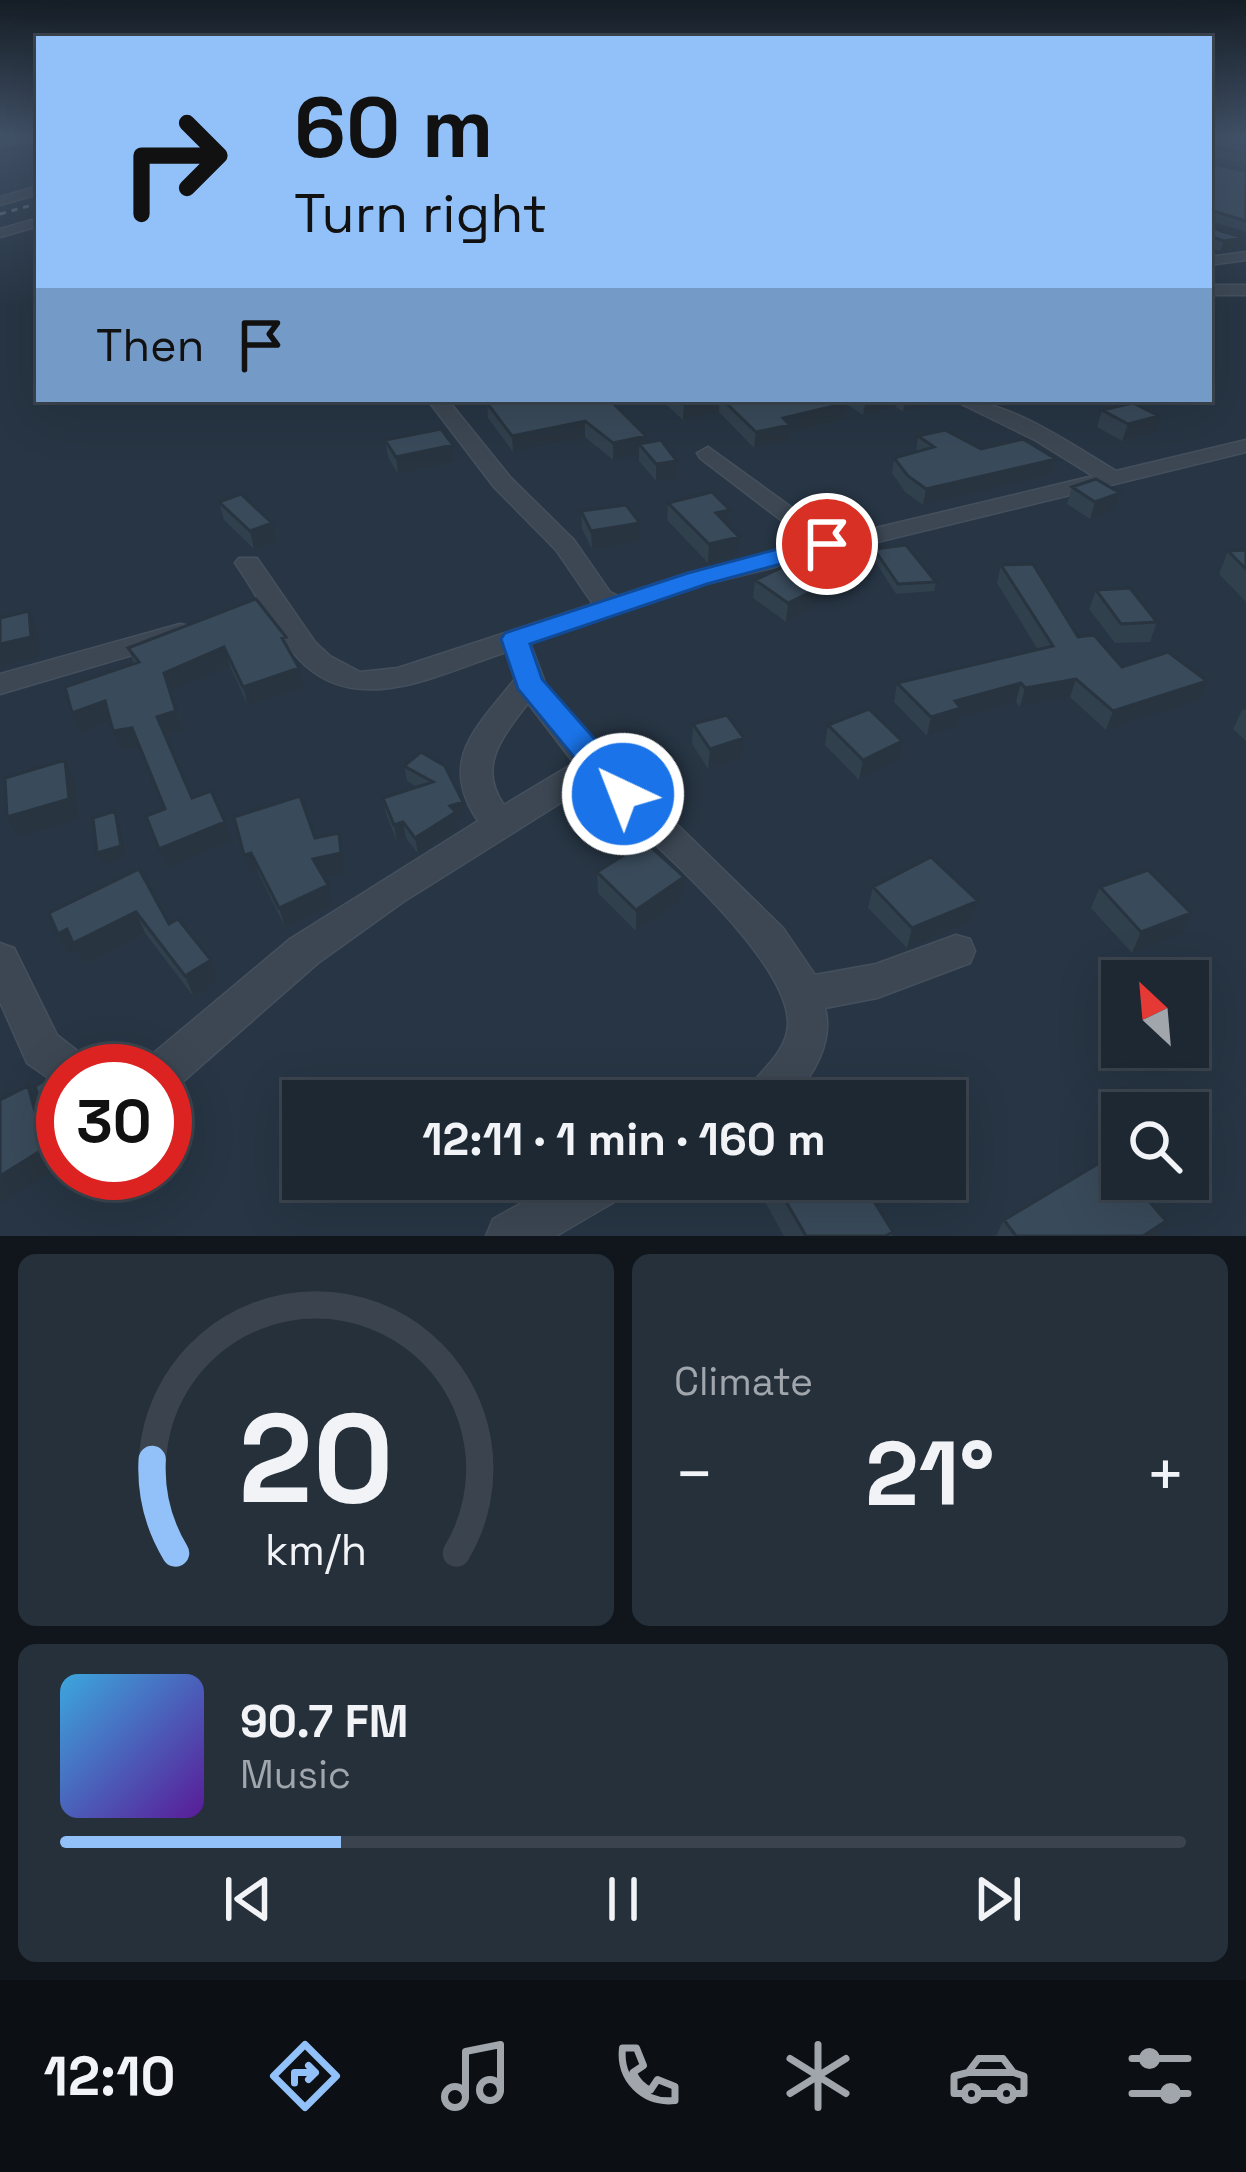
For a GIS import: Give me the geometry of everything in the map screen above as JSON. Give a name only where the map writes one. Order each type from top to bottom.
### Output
[{"type":"street","points":[[0,201],[29,193]]},
{"type":"street","points":[[0,233],[36,223]]},
{"type":"street","points":[[1212,261],[1246,256]]},
{"type":"street","points":[[1212,290],[1246,290]]},
{"type":"street","points":[[439,402],[502,482],[565,545],[601,598],[618,606]]},
{"type":"street","points":[[968,402],[1042,436],[1112,478]]},
{"type":"street","points":[[248,563],[264,604],[332,671],[357,682],[402,677],[698,578],[1244,449]]},
{"type":"street","points":[[708,453],[827,544]]},
{"type":"street","points":[[0,684],[212,621]]},
{"type":"street","points":[[515,639],[528,682],[595,766],[739,909],[788,963],[807,994],[809,1024],[799,1061],[782,1080]]},
{"type":"street","points":[[498,823],[478,799],[470,778],[477,754],[528,682]]},
{"type":"street","points":[[192,1047],[304,951],[498,823],[595,766]]},
{"type":"street","points":[[807,994],[877,981],[956,951]]},
{"type":"street","points":[[0,960],[40,1044]]},
{"type":"street","points":[[510,1236],[573,1200]]},
{"type":"building","points":[[1212,193],[1246,193],[1246,221],[1213,211]]},
{"type":"building","points":[[1212,228],[1244,238],[1224,241],[1212,237]]},
{"type":"building","points":[[612,402],[646,436],[613,443],[585,421],[512,436],[487,403]]},
{"type":"building","points":[[725,402],[847,402],[783,418],[790,425],[756,432]]},
{"type":"building","points":[[1133,403],[1159,416],[1128,424],[1102,410]]},
{"type":"building","points":[[441,429],[453,445],[396,457],[385,440]]},
{"type":"building","points":[[945,430],[981,449],[1023,439],[1056,459],[926,489],[894,458],[934,447],[918,436]]},
{"type":"building","points":[[661,440],[677,461],[656,464],[639,444]]},
{"type":"building","points":[[1096,479],[1120,493],[1095,502],[1072,487]]},
{"type":"building","points":[[712,492],[730,510],[716,513],[739,537],[709,544],[668,503]]},
{"type":"building","points":[[241,494],[272,523],[250,531],[219,502]]},
{"type":"building","points":[[626,505],[640,523],[591,531],[581,511]]},
{"type":"building","points":[[906,545],[936,582],[898,584],[874,549]]},
{"type":"building","points":[[1246,550],[1246,569],[1228,551]]},
{"type":"building","points":[[1033,564],[1078,637],[1094,635],[1122,667],[1168,652],[1207,681],[1113,711],[1076,679],[1025,688],[1021,683],[955,701],[961,708],[931,717],[897,683],[1053,646],[1001,565]]},
{"type":"building","points":[[785,566],[819,588],[788,603],[755,580]]},
{"type":"building","points":[[1130,588],[1157,622],[1121,624],[1096,590]]},
{"type":"building","points":[[256,599],[286,637],[282,638],[299,668],[243,687],[224,647],[164,673],[176,711],[157,717],[192,798],[211,791],[225,822],[159,849],[146,816],[165,809],[132,728],[113,731],[105,701],[72,713],[65,687],[139,662],[128,648]]},
{"type":"building","points":[[29,611],[31,637],[0,644],[0,618]]},
{"type":"building","points":[[869,709],[902,741],[863,760],[828,725]]},
{"type":"building","points":[[727,715],[744,738],[710,749],[693,724]]},
{"type":"building","points":[[421,752],[445,766],[463,802],[450,806],[456,812],[415,838],[403,822],[394,825],[383,798],[433,782],[404,766]]},
{"type":"building","points":[[65,760],[69,799],[7,817],[5,778]]},
{"type":"building","points":[[300,796],[315,838],[339,833],[341,853],[313,859],[328,885],[279,908],[251,853],[244,855],[234,817]]},
{"type":"building","points":[[115,811],[121,846],[97,853],[93,818]]},
{"type":"building","points":[[645,842],[684,877],[636,910],[597,872]]},
{"type":"building","points":[[931,857],[978,901],[912,928],[873,887]]},
{"type":"building","points":[[139,869],[169,924],[178,919],[211,960],[185,976],[136,912],[73,943],[67,929],[58,934],[49,913]]},
{"type":"building","points":[[1148,870],[1191,913],[1141,932],[1100,887]]},
{"type":"building","points":[[28,1086],[36,1115],[36,1154],[0,1176],[0,1100]]},
{"type":"building","points":[[1101,1162],[1101,1200],[1148,1200],[1166,1221],[1143,1236],[1016,1236],[1004,1220]]},
{"type":"building","points":[[785,1200],[873,1200],[893,1232],[885,1236],[806,1236]]},
{"type":"railway","points":[[0,214],[36,204]]},
{"type":"route","points":[[623,794],[528,682],[515,639],[698,578],[827,544]]}]
